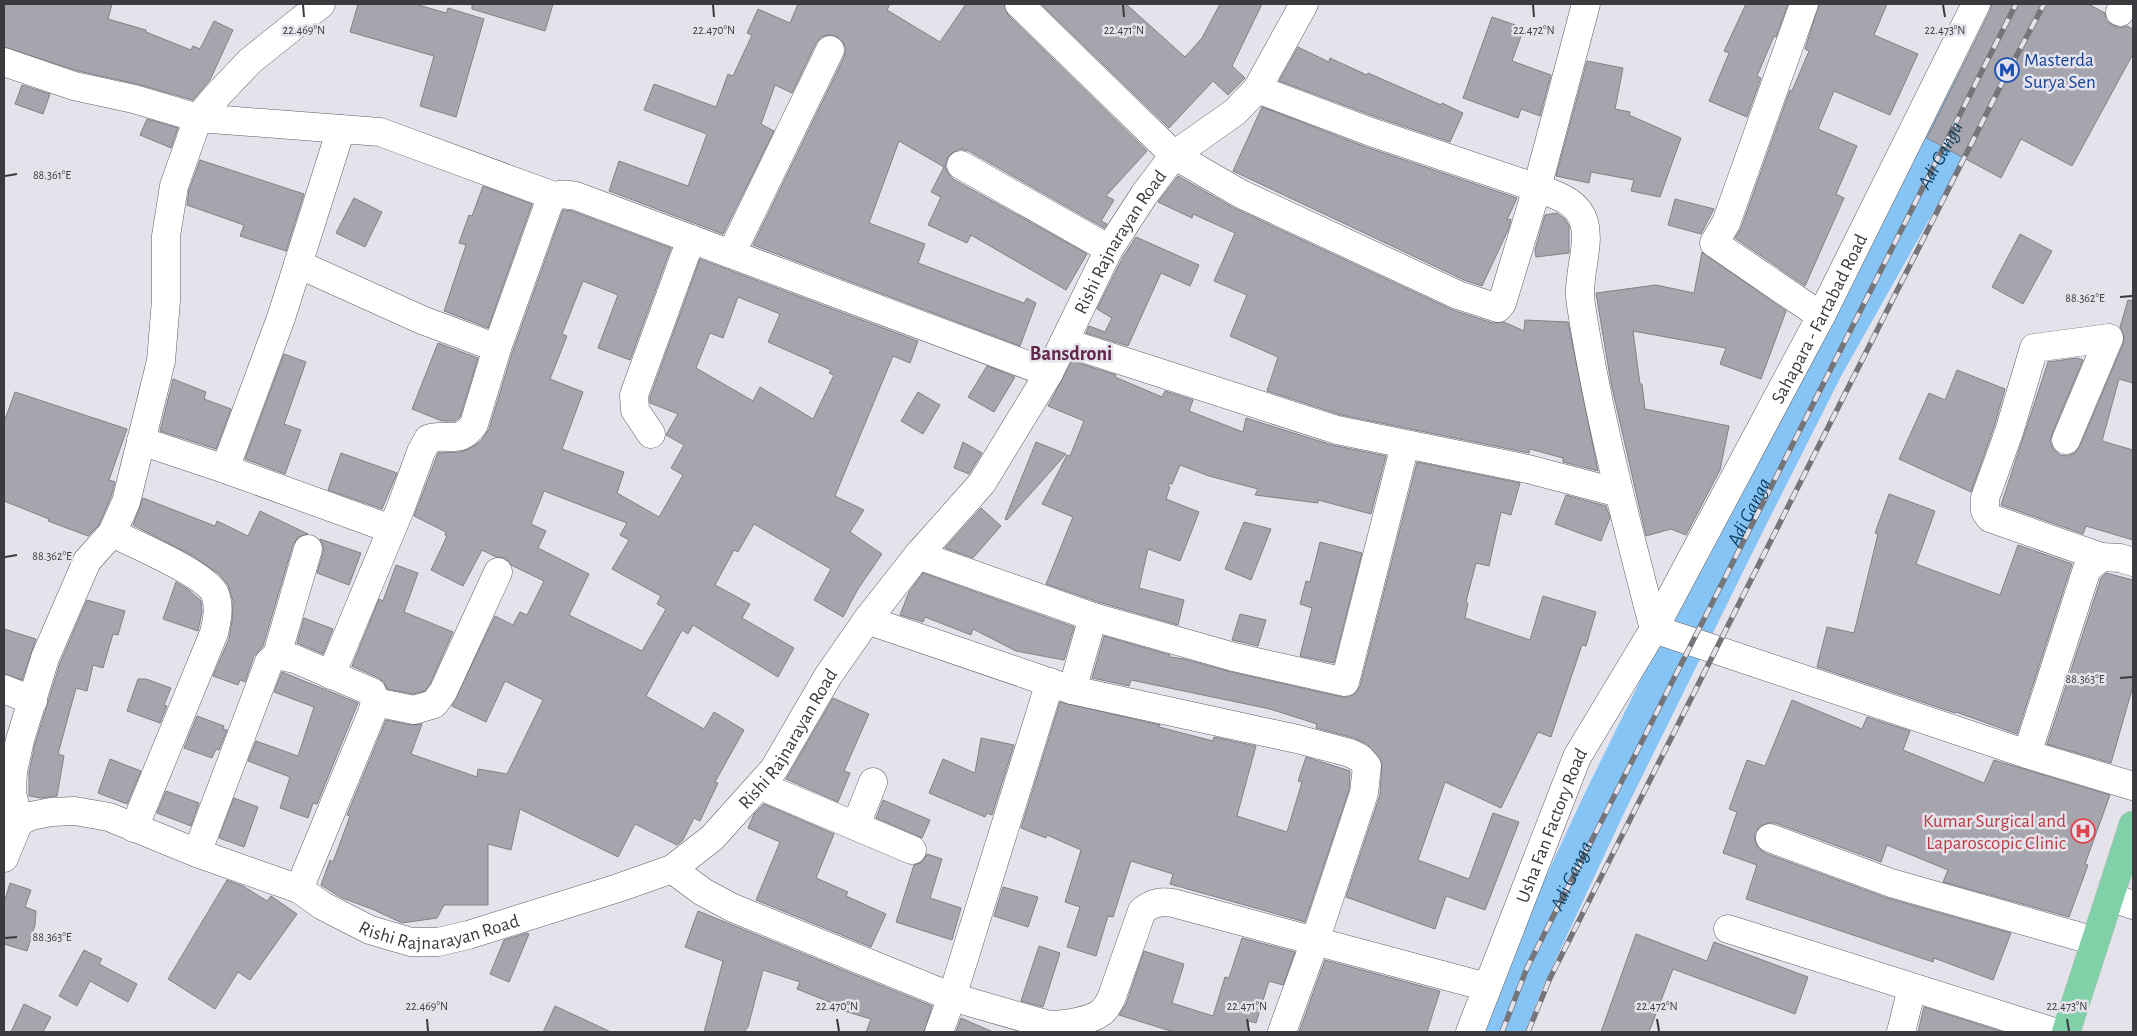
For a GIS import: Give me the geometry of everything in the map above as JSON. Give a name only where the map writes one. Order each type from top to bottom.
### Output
[{"type":"main road","points":[[2066,1032],[2095,941],[2122,901],[2133,825]]},
{"type":"street","points":[[4,858],[19,822],[12,793],[13,771],[20,740],[45,658],[87,561],[112,533],[126,502],[161,361],[166,300],[166,236],[174,186],[198,118],[250,61],[321,4]]},
{"type":"street","points":[[1019,4],[1174,155],[1241,194],[1458,295],[1498,308],[1502,303],[1537,188],[1586,4]]},
{"type":"street","name":"Rishi Rajnarayan Road","points":[[19,822],[31,816],[51,812],[75,811],[109,818],[198,853],[299,889],[323,906],[370,930],[412,942],[438,942],[468,935],[672,869],[712,838],[761,786],[774,769],[828,676],[867,620],[918,555],[982,483],[1050,373],[1109,249],[1144,195],[1174,155],[1235,112],[1256,89],[1304,4]]},
{"type":"street","points":[[1804,4],[1726,223],[1714,243],[1821,316]]},
{"type":"street","name":"Sahapara - Fartabad Road","points":[[1654,629],[1821,316],[1976,4]]},
{"type":"street","points":[[731,254],[830,50]]},
{"type":"street","points":[[4,62],[74,86],[134,99],[198,118],[380,132],[554,196]]},
{"type":"street","points":[[1256,89],[1371,132],[1564,198],[1578,209],[1584,222],[1586,238],[1580,276],[1580,301],[1619,493],[1654,629],[2027,754],[2133,786]]},
{"type":"street","points":[[225,469],[281,318],[341,129]]},
{"type":"street","points":[[961,165],[1109,249]]},
{"type":"street","points":[[331,675],[392,529],[421,452],[428,439],[436,436],[457,439],[468,433],[474,424],[497,348],[549,203],[559,193],[576,196],[1050,373]]},
{"type":"street","points":[[651,434],[635,410],[634,395],[691,239]]},
{"type":"street","points":[[298,264],[422,320],[497,348]]},
{"type":"street","points":[[2066,440],[2110,338],[2034,348],[2009,432],[1985,498],[1986,511],[1990,518],[2102,557],[2120,558],[2133,562]]},
{"type":"street","points":[[1064,342],[1337,430],[1528,469],[1619,493]]},
{"type":"street","points":[[141,441],[392,529]]},
{"type":"street","points":[[918,555],[1092,617],[1234,657],[1345,682],[1405,445]]},
{"type":"street","points":[[112,533],[201,578],[215,594],[218,613],[214,633],[134,828]]},
{"type":"street","points":[[198,853],[269,662],[276,655],[308,549]]},
{"type":"street","points":[[2027,754],[2087,569],[2102,557]]},
{"type":"street","points":[[375,702],[414,710],[434,704],[443,692],[498,572]]},
{"type":"street","points":[[940,1032],[1061,686],[1092,617]]},
{"type":"street","points":[[867,620],[1061,686],[1296,739],[1350,753],[1364,762],[1367,766],[1364,792],[1315,941],[1282,1032]]},
{"type":"street","name":"Usha Fan Factory Road","points":[[1470,1032],[1577,756],[1654,629]]},
{"type":"street","points":[[276,655],[295,659],[372,692],[375,702],[299,889]]},
{"type":"street","points":[[4,689],[33,701]]},
{"type":"street","points":[[856,825],[873,782]]},
{"type":"street","points":[[761,786],[912,850]]},
{"type":"street","points":[[1770,838],[1891,883],[2095,941]]},
{"type":"street","points":[[672,869],[703,892],[733,908],[952,997],[1049,1024],[1062,1025],[1095,1016],[1104,1010],[1112,998],[1142,911],[1150,905],[1160,902],[1173,903],[1487,988]]},
{"type":"street","points":[[1728,929],[2054,1032]]},
{"type":"street","points":[[1901,1032],[1912,988]]},
{"type":"building","points":[[4,4],[112,4],[108,19],[146,30],[146,32],[191,50],[193,46],[200,49],[214,21],[233,30],[210,80],[193,100],[137,84],[78,71],[4,47]]},
{"type":"building","points":[[358,4],[415,4],[446,13],[448,8],[484,19],[456,117],[420,106],[434,56],[350,32]]},
{"type":"building","points":[[472,4],[553,4],[545,31],[472,9]]},
{"type":"building","points":[[798,4],[890,4],[887,10],[940,42],[966,4],[1004,4],[1008,15],[1147,151],[1106,196],[1114,200],[1101,221],[1107,224],[1104,228],[969,151],[960,149],[948,157],[945,166],[953,179],[1087,254],[1066,290],[971,235],[967,243],[928,225],[941,197],[931,192],[944,167],[899,141],[869,223],[925,244],[918,263],[1024,303],[1027,298],[1036,303],[1020,346],[753,245],[844,57],[846,49],[843,42],[836,36],[828,35],[821,37],[816,43],[792,93],[775,85],[761,124],[774,131],[723,234],[609,191],[619,161],[688,186],[707,134],[644,110],[654,84],[716,107],[728,74],[733,76],[752,35],[747,33],[758,9],[790,23]]},
{"type":"building","points":[[1041,4],[1126,4],[1185,57],[1202,38],[1220,4],[1262,4],[1232,66],[1245,78],[1228,95],[1213,81],[1169,128]]},
{"type":"building","points":[[1746,4],[1788,4],[1776,37],[1774,36],[1757,76],[1761,78],[1747,117],[1709,101],[1729,53],[1724,51]]},
{"type":"building","points":[[1819,4],[1887,4],[1874,35],[1918,54],[1890,115],[1834,91],[1818,129],[1857,146],[1836,194],[1844,198],[1805,286],[1735,238],[1741,228],[1790,90],[1792,91],[1809,51],[1805,49]]},
{"type":"building","name":"Masterda Surya Sen","points":[[1992,4],[2088,4],[2105,13],[2106,20],[2112,25],[2120,28],[2127,26],[2133,29],[2133,54],[2072,166],[2021,139],[2001,178],[1927,138]]},
{"type":"building","points":[[1492,17],[1524,28],[1512,61],[1551,75],[1540,116],[1521,109],[1518,118],[1463,98]]},
{"type":"building","points":[[1298,47],[1329,62],[1330,58],[1367,75],[1368,73],[1463,113],[1450,142],[1279,81]]},
{"type":"building","points":[[1587,61],[1623,68],[1615,109],[1630,112],[1629,115],[1681,138],[1660,197],[1631,191],[1634,180],[1591,172],[1589,183],[1556,176]]},
{"type":"building","points":[[22,85],[50,94],[43,114],[15,104]]},
{"type":"building","points":[[1262,107],[1366,147],[1517,198],[1507,220],[1511,219],[1509,228],[1482,286],[1464,280],[1233,171]]},
{"type":"building","points":[[147,119],[178,128],[171,148],[140,135]]},
{"type":"building","points":[[200,160],[304,194],[286,251],[240,236],[244,225],[187,205],[189,190]]},
{"type":"building","points":[[1178,176],[1234,208],[1453,310],[1493,323],[1504,322],[1524,331],[1525,320],[1568,322],[1598,471],[1563,462],[1563,458],[1530,449],[1529,453],[1341,415],[1267,391],[1278,357],[1230,336],[1247,295],[1214,281],[1235,233],[1193,214],[1192,218],[1158,202]]},
{"type":"building","points":[[483,186],[532,204],[488,328],[444,311],[466,245],[459,243],[469,215],[472,216]]},
{"type":"building","points":[[354,198],[382,212],[365,247],[336,233]]},
{"type":"building","points":[[1675,199],[1714,209],[1701,234],[1668,225]]},
{"type":"building","points":[[563,210],[572,211],[671,248],[630,360],[598,348],[618,295],[583,281],[562,334],[567,336],[550,379],[583,392],[562,449],[624,472],[617,493],[659,517],[683,475],[671,468],[684,445],[666,435],[678,414],[650,403],[650,397],[700,259],[918,341],[910,363],[893,356],[835,496],[864,510],[850,532],[882,554],[858,589],[843,617],[814,600],[831,569],[754,524],[738,552],[734,550],[715,585],[750,604],[742,618],[794,648],[778,677],[693,625],[688,634],[682,630],[646,696],[704,729],[714,712],[744,730],[715,782],[718,783],[700,821],[694,818],[683,840],[677,845],[635,824],[618,857],[520,809],[511,850],[488,844],[488,905],[444,905],[437,918],[402,923],[342,898],[321,885],[330,860],[333,862],[350,816],[347,815],[386,720],[411,725],[422,724],[411,754],[477,777],[478,769],[507,774],[543,700],[505,681],[486,722],[452,706],[495,616],[513,625],[520,612],[527,615],[544,581],[511,565],[505,558],[496,557],[482,550],[463,586],[431,570],[447,536],[445,535],[446,532],[414,516],[438,453],[460,452],[469,449],[481,441],[489,429],[512,353]],"holes":[[[738,297],[780,314],[768,342],[831,370],[829,373],[834,375],[813,419],[760,387],[753,401],[696,368],[710,333],[723,338]],[[544,491],[627,523],[620,535],[629,540],[612,569],[661,596],[657,604],[666,609],[642,651],[569,615],[589,574],[538,548],[546,531],[531,524]]]},
{"type":"building","points":[[1557,213],[1565,219],[1569,226],[1569,253],[1536,257],[1535,250],[1545,215]]},
{"type":"building","points":[[2020,234],[2052,251],[2023,304],[1992,287]]},
{"type":"building","points":[[1136,237],[1199,265],[1190,286],[1161,273],[1128,346],[1086,333],[1089,326],[1105,332],[1112,318],[1097,309],[1123,257]]},
{"type":"building","points":[[1702,252],[1786,311],[1761,379],[1720,364],[1726,348],[1633,331],[1645,409],[1729,426],[1720,470],[1686,535],[1671,529],[1646,536],[1611,383],[1596,293],[1656,285],[1694,293]]},
{"type":"building","points":[[2128,300],[2133,301],[2133,383],[2119,379],[2102,441],[2133,450],[2133,540],[2086,526],[2083,534],[2001,505],[2048,362],[2077,358],[2083,360],[2050,441],[2053,449],[2060,455],[2067,456],[2075,453],[2080,446],[2123,344],[2124,336],[2120,327]]},
{"type":"building","points":[[438,343],[478,358],[460,417],[455,421],[442,421],[412,409]]},
{"type":"building","points":[[284,354],[306,362],[284,424],[301,430],[285,474],[245,459]]},
{"type":"building","points":[[1072,361],[1116,375],[1115,377],[1162,397],[1165,391],[1193,400],[1189,411],[1243,432],[1246,418],[1332,445],[1386,456],[1371,514],[1318,500],[1318,503],[1255,495],[1258,489],[1209,476],[1180,465],[1172,484],[1168,484],[1170,487],[1166,499],[1199,512],[1180,561],[1148,549],[1139,588],[1184,600],[1178,625],[1098,602],[1046,584],[1073,517],[1042,504],[1067,455],[1070,456],[1084,421],[1048,406]]},
{"type":"building","points":[[987,366],[1015,377],[994,412],[968,397]]},
{"type":"building","points":[[1957,370],[2005,389],[1971,492],[1899,459],[1929,393],[1945,400]]},
{"type":"building","points":[[173,379],[206,392],[204,399],[231,409],[216,449],[160,431]]},
{"type":"building","points":[[15,392],[127,429],[109,480],[115,482],[111,497],[99,525],[88,536],[48,521],[49,519],[4,501],[4,422]]},
{"type":"building","points":[[918,392],[940,405],[923,434],[901,421]]},
{"type":"building","points":[[963,442],[982,453],[969,474],[954,468]]},
{"type":"building","points":[[1036,442],[1066,454],[1007,520],[1005,519]]},
{"type":"building","points":[[341,453],[397,473],[382,509],[328,490]]},
{"type":"building","points":[[1417,462],[1520,483],[1511,515],[1501,512],[1489,566],[1476,563],[1466,602],[1468,603],[1465,618],[1530,640],[1543,596],[1596,612],[1586,646],[1582,645],[1551,737],[1538,732],[1501,808],[1445,782],[1418,860],[1469,879],[1493,813],[1519,822],[1485,910],[1446,896],[1435,929],[1346,897],[1380,795],[1382,762],[1367,744],[1354,738],[1316,728],[1317,724],[1270,709],[1131,680],[1129,686],[1092,678],[1104,636],[1170,655],[1170,657],[1231,672],[1342,697],[1349,697],[1356,693],[1360,686]]},
{"type":"building","points":[[1889,494],[1935,511],[1916,564],[2000,595],[2018,545],[2072,564],[2017,734],[1817,667],[1827,627],[1854,633],[1878,534],[1875,533]]},
{"type":"building","points":[[1566,495],[1606,506],[1610,518],[1601,541],[1555,524]]},
{"type":"building","points":[[143,498],[215,526],[217,521],[248,536],[260,511],[308,534],[298,537],[293,545],[263,646],[254,656],[245,682],[240,680],[238,685],[213,676],[229,639],[232,621],[233,601],[228,585],[219,574],[193,556],[133,525]]},
{"type":"building","points":[[981,508],[1001,526],[973,558],[945,548]]},
{"type":"building","points":[[1244,522],[1271,529],[1251,580],[1225,569]]},
{"type":"building","points":[[320,539],[361,553],[349,585],[317,573],[323,553]]},
{"type":"building","points":[[1320,542],[1362,553],[1334,663],[1300,656],[1312,608],[1300,604],[1306,581],[1310,582]]},
{"type":"building","points":[[396,565],[418,573],[404,612],[453,632],[430,684],[425,691],[413,694],[387,689],[384,682],[379,678],[352,666],[379,599],[383,601]]},
{"type":"building","points":[[923,573],[1074,627],[1064,660],[1016,651],[973,629],[971,635],[925,617],[923,622],[900,615],[909,592]]},
{"type":"building","points":[[2106,573],[2133,580],[2133,686],[2111,763],[2047,744],[2101,578]]},
{"type":"building","points":[[176,582],[201,601],[202,612],[198,631],[163,619]]},
{"type":"building","points":[[87,600],[125,611],[118,635],[113,634],[103,668],[93,665],[87,691],[76,688],[58,754],[64,756],[57,796],[41,798],[29,796],[29,773],[35,744],[60,663]]},
{"type":"building","points":[[1240,614],[1266,620],[1258,646],[1232,640]]},
{"type":"building","points":[[304,618],[333,629],[323,654],[297,643]]},
{"type":"building","points":[[4,629],[36,639],[22,680],[4,674]]},
{"type":"building","points":[[282,672],[358,703],[317,804],[313,803],[308,818],[280,808],[290,777],[248,761],[256,741],[298,756],[314,707],[274,692]]},
{"type":"building","points":[[138,679],[146,679],[171,688],[164,705],[167,706],[160,723],[127,711]]},
{"type":"building","points":[[833,698],[869,714],[844,771],[850,773],[838,802],[786,779]]},
{"type":"building","points":[[1792,700],[1862,729],[1867,717],[1910,731],[1903,750],[1984,783],[1994,760],[2110,795],[2085,864],[2088,865],[2069,917],[1943,882],[1948,870],[1887,845],[1881,862],[1775,823],[1760,826],[1755,833],[1758,848],[1765,853],[1887,898],[2011,933],[1993,980],[1934,958],[1933,962],[1746,899],[1757,865],[1723,853],[1737,812],[1729,809],[1747,760],[1765,766]]},
{"type":"building","points":[[1060,702],[1160,725],[1159,727],[1213,741],[1214,737],[1256,746],[1237,816],[1287,832],[1302,782],[1298,781],[1306,757],[1350,771],[1349,790],[1305,922],[1170,884],[1173,874],[1131,861],[1113,917],[1108,916],[1096,956],[1067,947],[1080,907],[1065,902],[1081,850],[1047,835],[1046,838],[1021,828]]},
{"type":"building","points":[[197,716],[224,726],[223,729],[227,730],[219,750],[216,749],[212,758],[184,748]]},
{"type":"building","points":[[981,738],[1014,745],[992,815],[987,813],[985,817],[929,793],[943,759],[975,773]]},
{"type":"building","points":[[110,759],[141,771],[127,804],[98,793]]},
{"type":"building","points":[[166,791],[199,803],[191,826],[157,813]]},
{"type":"building","points":[[234,798],[258,807],[244,847],[219,838]]},
{"type":"building","points":[[883,800],[930,820],[922,838],[876,818]]},
{"type":"building","points":[[764,804],[834,834],[816,878],[848,892],[846,896],[886,914],[871,947],[756,900],[780,842],[748,828],[754,814]]},
{"type":"building","points":[[927,854],[942,859],[930,898],[961,908],[952,940],[896,922],[914,865],[922,862]]},
{"type":"building","points":[[227,880],[243,886],[267,901],[271,896],[297,914],[250,980],[238,972],[215,1009],[168,979]]},
{"type":"building","points":[[10,883],[31,890],[25,907],[36,911],[35,925],[27,951],[4,944],[4,903]]},
{"type":"building","points":[[1003,887],[1038,897],[1028,927],[994,916]]},
{"type":"building","points":[[698,911],[932,1006],[924,1032],[866,1032],[871,1019],[831,1007],[832,1003],[797,989],[800,982],[763,970],[748,1027],[744,1032],[704,1032],[723,961],[685,947]]},
{"type":"building","points":[[529,934],[509,982],[490,974],[504,940]]},
{"type":"building","points":[[1636,934],[1707,961],[1714,942],[1808,977],[1795,1014],[1673,969],[1649,1032],[1601,1032]]},
{"type":"building","points":[[1242,938],[1295,952],[1283,985],[1269,981],[1256,1023],[1249,1021],[1247,1027],[1249,1032],[1174,1032],[1119,1015],[1126,1004],[1144,951],[1184,964],[1172,1003],[1213,1016],[1225,977],[1229,978]]},
{"type":"building","points":[[1039,946],[1060,953],[1043,1007],[1021,1001]]},
{"type":"building","points":[[84,950],[102,959],[99,964],[137,984],[128,1002],[90,981],[77,1006],[59,996]]},
{"type":"building","points":[[1325,960],[1440,991],[1427,1032],[1299,1032]]},
{"type":"building","points":[[24,1004],[51,1017],[43,1032],[11,1032]]},
{"type":"building","points":[[555,1006],[611,1032],[543,1032]]},
{"type":"building","points":[[1924,1007],[2003,1032],[1918,1032]]},
{"type":"building","points":[[961,1018],[993,1032],[956,1032]]},
{"type":"waterway","name":"Adi Ganga","points":[[1502,1032],[1521,982],[1604,804],[1821,367],[1933,168],[2020,4]]},
{"type":"railway","points":[[1502,1032],[1527,968],[2016,4]]},
{"type":"railway","points":[[1528,1032],[1550,978],[2001,85],[2044,4]]},
{"type":"place","name":"Masterda Surya Sen","points":[[2007,70]]},
{"type":"place","name":"Kumar Surgical and Laparoscopic Clinic","points":[[2083,831]]},
{"type":"district","name":"Bansdroni","points":[[1071,353]]}]
